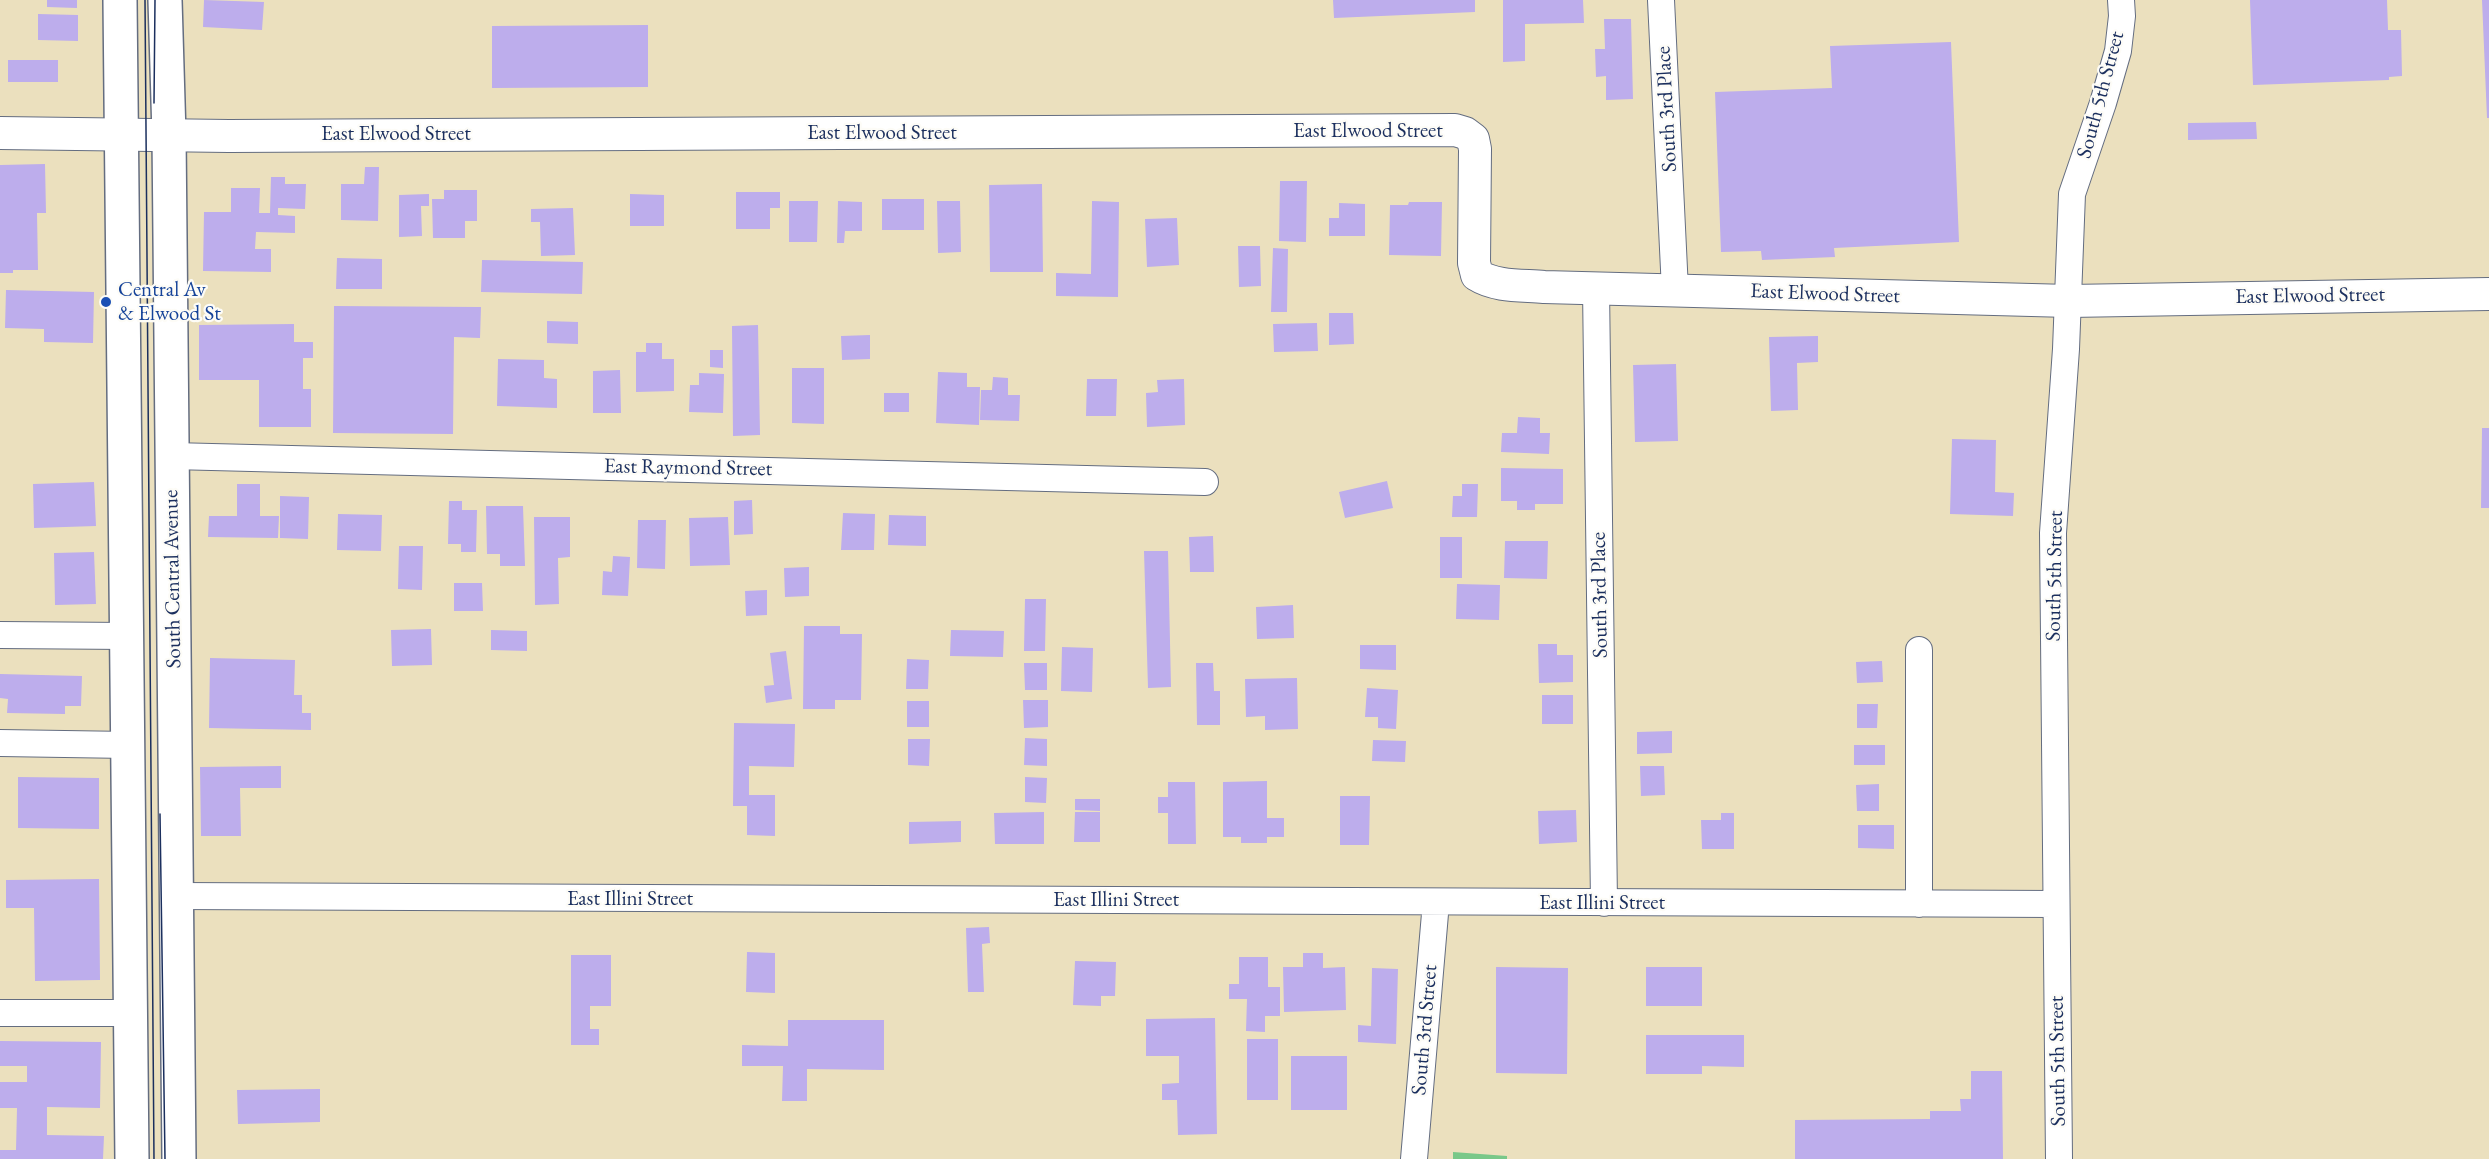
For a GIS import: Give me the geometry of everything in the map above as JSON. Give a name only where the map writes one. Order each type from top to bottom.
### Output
[{"type":"main road","name":"South Central Avenue","points":[[120,0],[145,135],[171,456],[179,1159]]},
{"type":"main road","name":"South Central Avenue","points":[[132,1159],[128,636],[145,135],[165,0]]},
{"type":"street","name":"South 3rd Place","points":[[1661,0],[1675,290]]},
{"type":"street","name":"South 5th Street","points":[[2059,1159],[2053,533],[2069,301],[2072,194],[2118,51],[2121,0]]},
{"type":"street","name":"East Elwood Street","points":[[145,135],[1455,130],[1473,139],[1475,149],[1474,263],[1477,275],[1487,281],[1502,284],[2069,301],[2489,294]]},
{"type":"street","points":[[0,133],[145,135]]},
{"type":"street","name":"South 3rd Place","points":[[1596,288],[1604,903]]},
{"type":"street","name":"East Raymond Street","points":[[171,456],[1205,482]]},
{"type":"street","points":[[0,635],[128,636]]},
{"type":"street","points":[[1919,650],[1919,904]]},
{"type":"street","points":[[0,743],[129,745]]},
{"type":"street","name":"East Illini Street","points":[[176,896],[2056,904]]},
{"type":"street","name":"South 3rd Street","points":[[1414,1159],[1436,902]]},
{"type":"street","points":[[0,1012],[131,1013]]},
{"type":"green space","points":[[1453,1152],[1507,1156],[1507,1159],[1453,1159]]},
{"type":"building","points":[[47,0],[77,0],[77,8],[47,7]]},
{"type":"building","points":[[204,0],[264,2],[262,30],[203,27]]},
{"type":"building","points":[[1333,0],[1475,0],[1475,12],[1334,18]]},
{"type":"building","points":[[1503,0],[1583,0],[1584,23],[1525,24],[1525,61],[1503,62]]},
{"type":"building","points":[[2250,0],[2387,0],[2388,30],[2401,30],[2402,76],[2389,77],[2389,80],[2253,85]]},
{"type":"building","points":[[2482,0],[2489,0],[2489,118],[2487,118]]},
{"type":"building","points":[[38,14],[78,15],[78,41],[38,40]]},
{"type":"building","points":[[1604,19],[1631,19],[1633,99],[1606,100],[1606,76],[1596,77],[1595,49],[1605,49]]},
{"type":"building","points":[[648,25],[648,87],[492,88],[492,26]]},
{"type":"building","points":[[1951,42],[1959,242],[1834,248],[1835,257],[1762,260],[1761,251],[1721,252],[1715,92],[1832,88],[1830,46]]},
{"type":"building","points":[[8,60],[58,60],[58,82],[8,82]]},
{"type":"building","points":[[2256,122],[2257,139],[2188,140],[2188,123]]},
{"type":"building","points":[[45,164],[46,213],[37,213],[38,270],[13,270],[13,273],[0,273],[0,165]]},
{"type":"building","points":[[365,167],[379,167],[378,221],[341,220],[341,184],[364,184]]},
{"type":"building","points":[[271,177],[285,177],[285,184],[306,184],[305,209],[278,208],[278,215],[295,216],[295,233],[256,232],[255,249],[271,249],[271,272],[203,271],[204,212],[231,212],[231,188],[260,188],[259,213],[270,213]]},
{"type":"building","points":[[1280,181],[1307,181],[1306,242],[1279,241]]},
{"type":"building","points":[[1042,184],[1043,272],[990,272],[989,185]]},
{"type":"building","points":[[444,190],[477,190],[477,221],[465,221],[465,238],[433,238],[432,199],[444,199]]},
{"type":"building","points":[[736,192],[780,192],[780,208],[770,208],[770,229],[736,229]]},
{"type":"building","points":[[429,194],[429,206],[421,206],[422,236],[399,237],[399,195]]},
{"type":"building","points":[[630,194],[664,195],[664,226],[630,226]]},
{"type":"building","points":[[882,199],[924,199],[924,230],[882,230]]},
{"type":"building","points":[[789,201],[818,201],[817,242],[789,242]]},
{"type":"building","points":[[838,201],[862,202],[862,231],[845,231],[844,243],[837,243]]},
{"type":"building","points":[[937,201],[960,201],[961,252],[938,253]]},
{"type":"building","points":[[1092,201],[1119,202],[1118,297],[1056,296],[1056,273],[1091,274]]},
{"type":"building","points":[[1409,202],[1442,202],[1441,256],[1389,255],[1390,205],[1408,205]]},
{"type":"building","points":[[1339,203],[1365,204],[1365,236],[1329,236],[1329,218],[1339,218]]},
{"type":"building","points":[[573,208],[575,255],[541,256],[540,222],[531,222],[531,209]]},
{"type":"building","points":[[1177,218],[1179,265],[1147,267],[1145,219]]},
{"type":"building","points":[[1238,246],[1260,246],[1261,286],[1239,287]]},
{"type":"building","points":[[1273,248],[1288,249],[1287,312],[1271,312]]},
{"type":"building","points":[[337,258],[382,259],[382,289],[336,289]]},
{"type":"building","points":[[482,260],[583,262],[582,294],[481,292]]},
{"type":"building","points":[[6,290],[94,292],[93,343],[44,342],[44,329],[5,328]]},
{"type":"building","points":[[334,306],[481,307],[480,338],[454,337],[453,434],[333,433]]},
{"type":"building","points":[[1329,313],[1353,313],[1354,344],[1329,345]]},
{"type":"building","points":[[547,321],[578,322],[578,344],[547,343]]},
{"type":"building","points":[[1317,323],[1318,351],[1274,352],[1273,324]]},
{"type":"building","points":[[294,324],[294,342],[313,342],[313,358],[303,358],[303,389],[311,389],[311,427],[259,427],[259,380],[199,380],[199,325]]},
{"type":"building","points":[[758,325],[760,435],[733,436],[732,326]]},
{"type":"building","points":[[870,335],[870,359],[842,360],[841,336]]},
{"type":"building","points":[[1818,336],[1818,362],[1797,363],[1798,410],[1771,411],[1769,337]]},
{"type":"building","points":[[646,343],[662,343],[662,359],[674,359],[674,391],[636,392],[636,352],[646,352]]},
{"type":"building","points":[[710,350],[723,350],[723,368],[710,367]]},
{"type":"building","points":[[498,359],[544,360],[544,378],[557,379],[557,408],[497,406]]},
{"type":"building","points":[[1676,364],[1678,441],[1635,442],[1633,365]]},
{"type":"building","points":[[792,368],[824,368],[824,424],[792,423]]},
{"type":"building","points":[[620,370],[621,413],[593,413],[593,371]]},
{"type":"building","points":[[938,372],[967,373],[967,387],[980,387],[979,425],[936,423]]},
{"type":"building","points":[[699,373],[724,374],[723,413],[689,412],[690,385],[699,385]]},
{"type":"building","points":[[993,377],[1008,378],[1008,395],[1020,395],[1019,421],[980,420],[981,390],[992,390]]},
{"type":"building","points":[[1087,379],[1117,379],[1116,416],[1086,416]]},
{"type":"building","points":[[1184,379],[1185,425],[1147,427],[1146,393],[1158,392],[1157,380]]},
{"type":"building","points":[[884,393],[909,393],[909,412],[884,412]]},
{"type":"building","points":[[1518,417],[1540,418],[1540,433],[1550,433],[1549,454],[1501,452],[1502,433],[1517,433]]},
{"type":"building","points":[[2482,428],[2489,428],[2489,508],[2481,508]]},
{"type":"building","points":[[1952,439],[1996,440],[1995,492],[2014,493],[2013,516],[1950,514]]},
{"type":"building","points":[[1501,468],[1563,469],[1563,504],[1535,504],[1535,510],[1517,510],[1517,501],[1501,501]]},
{"type":"building","points":[[1387,481],[1393,508],[1345,518],[1339,492]]},
{"type":"building","points":[[94,482],[96,526],[34,528],[33,484]]},
{"type":"building","points":[[237,484],[260,484],[260,516],[279,516],[278,538],[208,537],[209,516],[237,516]]},
{"type":"building","points":[[1462,484],[1478,484],[1477,517],[1452,517],[1453,496],[1462,496]]},
{"type":"building","points":[[280,496],[309,497],[308,539],[280,538]]},
{"type":"building","points":[[752,500],[753,534],[734,535],[734,501]]},
{"type":"building","points":[[449,501],[462,501],[462,510],[477,510],[476,552],[461,552],[461,544],[448,544]]},
{"type":"building","points":[[486,506],[523,506],[525,566],[500,566],[500,554],[487,554]]},
{"type":"building","points":[[843,513],[875,514],[874,550],[841,550]]},
{"type":"building","points":[[338,514],[382,515],[381,551],[337,550]]},
{"type":"building","points":[[889,515],[926,516],[926,546],[888,545]]},
{"type":"building","points":[[534,517],[570,517],[570,557],[558,558],[559,604],[535,605]]},
{"type":"building","points":[[728,517],[730,565],[690,566],[689,518]]},
{"type":"building","points":[[638,520],[666,520],[665,569],[637,568]]},
{"type":"building","points":[[1213,536],[1214,572],[1190,572],[1189,537]]},
{"type":"building","points":[[1440,537],[1462,537],[1462,578],[1440,578]]},
{"type":"building","points":[[1505,541],[1548,541],[1547,579],[1504,578]]},
{"type":"building","points":[[399,546],[423,546],[422,590],[398,589]]},
{"type":"building","points":[[1144,551],[1168,551],[1171,687],[1148,688]]},
{"type":"building","points":[[94,552],[96,604],[55,605],[54,553]]},
{"type":"building","points":[[613,556],[630,557],[628,596],[602,595],[603,571],[612,572]]},
{"type":"building","points":[[809,567],[809,596],[785,597],[784,568]]},
{"type":"building","points":[[454,583],[482,583],[483,611],[454,611]]},
{"type":"building","points":[[1457,584],[1500,585],[1499,620],[1456,619]]},
{"type":"building","points":[[767,590],[767,615],[746,616],[745,591]]},
{"type":"building","points":[[1025,599],[1046,599],[1045,651],[1024,651]]},
{"type":"building","points":[[1293,605],[1294,638],[1257,639],[1256,607]]},
{"type":"building","points":[[804,626],[840,626],[840,634],[862,634],[861,700],[835,700],[835,709],[803,709]]},
{"type":"building","points":[[431,629],[432,665],[392,666],[391,630]]},
{"type":"building","points":[[491,630],[527,631],[527,651],[491,650]]},
{"type":"building","points":[[951,630],[1004,631],[1003,657],[950,656]]},
{"type":"building","points":[[1538,644],[1557,644],[1557,655],[1573,655],[1573,682],[1539,683]]},
{"type":"building","points":[[1360,645],[1396,645],[1396,670],[1360,669]]},
{"type":"building","points":[[1062,647],[1093,648],[1092,692],[1061,691]]},
{"type":"building","points":[[786,651],[792,699],[766,703],[764,686],[774,685],[770,653]]},
{"type":"building","points":[[210,658],[295,660],[294,695],[302,695],[302,713],[311,713],[311,730],[209,728]]},
{"type":"building","points":[[907,659],[929,660],[928,689],[906,689]]},
{"type":"building","points":[[1882,661],[1883,682],[1857,683],[1856,662]]},
{"type":"building","points":[[1024,663],[1047,663],[1047,690],[1025,690]]},
{"type":"building","points":[[1196,663],[1213,663],[1214,691],[1220,691],[1220,725],[1197,725]]},
{"type":"building","points":[[0,674],[82,676],[81,706],[65,706],[65,714],[7,713],[8,699],[0,698]]},
{"type":"building","points":[[1297,678],[1298,729],[1265,730],[1265,716],[1246,717],[1245,679]]},
{"type":"building","points":[[1367,688],[1398,690],[1396,729],[1378,728],[1378,717],[1365,717]]},
{"type":"building","points":[[1542,695],[1573,695],[1573,724],[1542,724]]},
{"type":"building","points":[[1023,700],[1048,700],[1048,727],[1024,728]]},
{"type":"building","points":[[907,701],[929,701],[929,727],[907,727]]},
{"type":"building","points":[[1857,704],[1878,704],[1877,728],[1857,728]]},
{"type":"building","points":[[734,723],[795,724],[794,767],[749,766],[749,795],[775,795],[775,836],[747,835],[747,806],[733,806]]},
{"type":"building","points":[[1672,731],[1672,753],[1637,754],[1637,732]]},
{"type":"building","points":[[1025,738],[1047,739],[1047,766],[1024,765]]},
{"type":"building","points":[[908,739],[930,739],[929,766],[908,765]]},
{"type":"building","points":[[1373,740],[1406,741],[1405,762],[1372,761]]},
{"type":"building","points":[[1854,745],[1885,745],[1885,765],[1854,765]]},
{"type":"building","points":[[281,766],[281,788],[240,788],[241,836],[201,836],[200,767]]},
{"type":"building","points":[[1640,766],[1664,766],[1665,795],[1641,796]]},
{"type":"building","points":[[18,777],[99,778],[99,829],[18,828]]},
{"type":"building","points":[[1025,777],[1047,778],[1046,803],[1025,802]]},
{"type":"building","points":[[1267,781],[1267,818],[1284,818],[1284,837],[1267,837],[1267,843],[1241,843],[1241,837],[1223,837],[1223,782]]},
{"type":"building","points":[[1168,782],[1195,782],[1196,844],[1168,844],[1168,813],[1158,813],[1158,797],[1168,797]]},
{"type":"building","points":[[1879,784],[1879,811],[1857,811],[1856,785]]},
{"type":"building","points":[[1340,796],[1370,796],[1369,845],[1340,845]]},
{"type":"building","points":[[1075,799],[1100,799],[1100,811],[1075,810]]},
{"type":"building","points":[[1576,810],[1577,842],[1539,844],[1538,811]]},
{"type":"building","points":[[1044,812],[1044,844],[995,844],[994,813]]},
{"type":"building","points":[[1075,812],[1100,812],[1100,842],[1074,842]]},
{"type":"building","points":[[1721,813],[1734,813],[1734,849],[1702,849],[1701,820],[1721,820]]},
{"type":"building","points":[[961,821],[961,842],[909,844],[909,822]]},
{"type":"building","points":[[1858,825],[1894,825],[1894,849],[1858,848]]},
{"type":"building","points":[[99,879],[100,980],[35,981],[34,908],[6,908],[6,880]]},
{"type":"building","points":[[989,927],[990,943],[982,944],[984,992],[968,992],[966,928]]},
{"type":"building","points":[[747,952],[775,953],[775,993],[746,992]]},
{"type":"building","points":[[1303,953],[1323,953],[1323,968],[1345,967],[1346,1010],[1284,1012],[1283,967],[1303,967]]},
{"type":"building","points":[[571,955],[611,955],[611,1006],[590,1006],[590,1029],[599,1029],[599,1045],[571,1045]]},
{"type":"building","points":[[1239,957],[1268,957],[1268,987],[1280,987],[1280,1016],[1265,1016],[1265,1032],[1246,1031],[1247,999],[1229,999],[1229,984],[1239,984]]},
{"type":"building","points":[[1075,961],[1116,962],[1115,996],[1101,996],[1101,1006],[1073,1005]]},
{"type":"building","points":[[1496,967],[1568,968],[1567,1074],[1496,1073]]},
{"type":"building","points":[[1646,967],[1702,967],[1702,1006],[1646,1006]]},
{"type":"building","points":[[1372,968],[1398,969],[1396,1044],[1358,1042],[1358,1025],[1371,1026]]},
{"type":"building","points":[[1215,1018],[1217,1134],[1178,1135],[1177,1100],[1162,1100],[1162,1084],[1179,1083],[1179,1056],[1146,1056],[1146,1019]]},
{"type":"building","points":[[788,1020],[884,1020],[884,1070],[807,1069],[807,1101],[782,1101],[783,1066],[742,1066],[742,1045],[788,1046]]},
{"type":"building","points":[[1646,1035],[1744,1035],[1744,1067],[1702,1066],[1702,1074],[1646,1074]]},
{"type":"building","points":[[1247,1039],[1278,1039],[1278,1100],[1247,1100]]},
{"type":"building","points":[[0,1041],[101,1042],[100,1108],[47,1107],[47,1135],[104,1136],[103,1159],[0,1159],[0,1150],[16,1150],[17,1108],[0,1108],[0,1082],[27,1082],[27,1066],[0,1066]]},
{"type":"building","points":[[1291,1056],[1347,1056],[1347,1110],[1291,1110]]},
{"type":"building","points":[[1971,1071],[2002,1071],[2003,1159],[1795,1159],[1795,1120],[1930,1119],[1930,1111],[1961,1111],[1960,1099],[1971,1099]]},
{"type":"building","points":[[320,1089],[320,1122],[238,1124],[237,1090]]},
{"type":"tram line","points":[[145,0],[154,1159]]},
{"type":"tram line","points":[[154,103],[155,0]]},
{"type":"tram line","points":[[160,814],[165,1159]]},
{"type":"place","name":"Central Av & Elwood St","points":[[106,302]]}]
